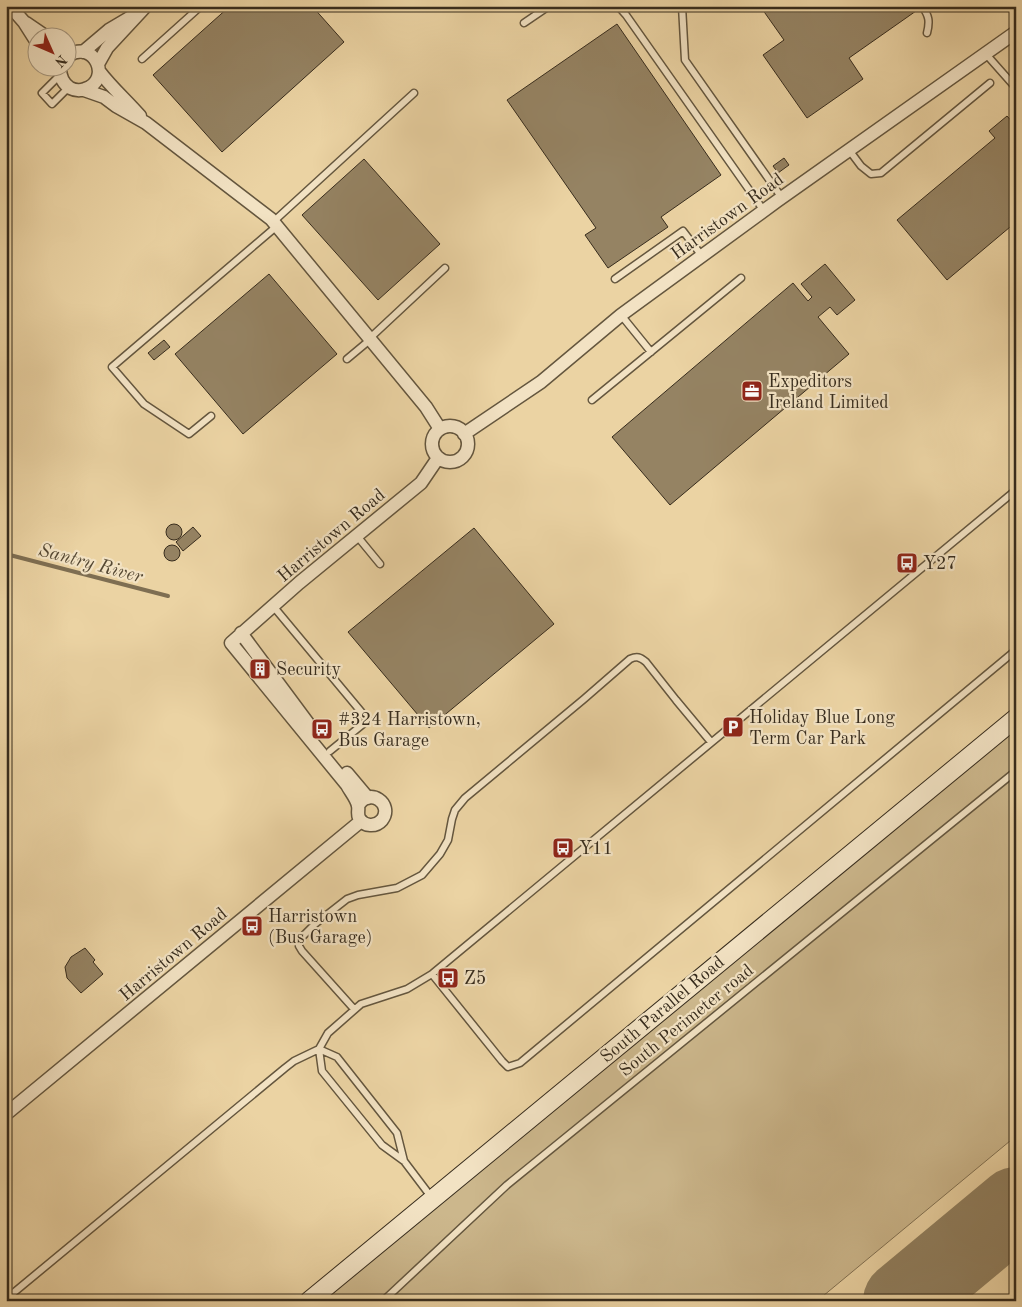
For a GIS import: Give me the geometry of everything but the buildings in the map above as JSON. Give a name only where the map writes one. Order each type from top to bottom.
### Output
[{"type":"main road","name":"South Parallel Road","points":[[309,1301],[1016,718]]},
{"type":"street","points":[[10,6],[28,28]]},
{"type":"street","points":[[78,49],[143,9]]},
{"type":"street","points":[[84,90],[95,82],[98,67],[108,48],[143,9]]},
{"type":"street","points":[[24,22],[33,28]]},
{"type":"street","name":"Harristown Road","points":[[464,434],[541,382],[621,315],[702,256],[1016,32]]},
{"type":"street","points":[[78,54],[94,58],[112,88],[123,97],[146,123]]},
{"type":"street","points":[[63,78],[65,84],[74,90],[84,90],[104,98],[146,123],[275,224],[426,407],[440,429]]},
{"type":"street","points":[[451,426],[458,428],[464,434],[468,444],[463,456],[451,462],[438,458],[434,454],[432,444],[435,434],[440,429],[451,426]]},
{"type":"street","name":"Harristown Road","points":[[6,1114],[361,821],[358,814],[358,806],[347,785],[231,643],[421,483],[438,458]]},
{"type":"street","points":[[241,634],[299,713],[368,798]]},
{"type":"street","points":[[358,806],[360,802],[368,798],[376,798],[385,807],[382,820],[374,825],[361,821]]},
{"type":"lane","points":[[142,58],[201,6]]},
{"type":"lane","points":[[524,23],[549,6]]},
{"type":"lane","points":[[618,6],[632,23],[764,211]]},
{"type":"lane","points":[[682,6],[685,60],[782,198]]},
{"type":"lane","points":[[922,6],[930,22],[927,33]]},
{"type":"lane","points":[[986,53],[1015,85]]},
{"type":"lane","points":[[54,78],[42,93],[52,104],[69,87]]},
{"type":"lane","points":[[849,150],[861,166],[872,174],[881,173],[990,83]]},
{"type":"lane","points":[[210,416],[189,434],[144,404],[112,367],[275,224],[414,93]]},
{"type":"lane","points":[[615,279],[682,231],[702,256]]},
{"type":"lane","points":[[347,359],[445,268]]},
{"type":"lane","points":[[592,400],[742,278]]},
{"type":"lane","points":[[621,315],[651,352]]},
{"type":"lane","points":[[6,1299],[294,1060],[319,1049],[328,1033],[354,1009],[361,1004],[407,989],[432,974],[1016,490]]},
{"type":"lane","points":[[357,536],[380,564]]},
{"type":"lane","points":[[273,606],[368,720],[330,752]]},
{"type":"lane","points":[[432,974],[502,1062],[508,1067],[520,1063],[1016,650]]},
{"type":"lane","points":[[354,1009],[302,951],[299,946],[299,940],[347,898],[397,888],[422,875],[440,854],[448,840],[455,810],[465,798],[630,659],[635,657],[641,658],[646,662],[711,742]]},
{"type":"lane","name":"South Perimeter road","points":[[383,1301],[507,1185],[1016,771]]},
{"type":"lane","points":[[319,1049],[322,1071],[382,1145],[404,1160],[433,1200]]},
{"type":"lane","points":[[319,1049],[337,1057],[396,1132],[404,1160]]},
{"type":"shaded area","points":[[1016,728],[1016,1136],[817,1301],[318,1301]]},
{"type":"waterway","name":"Santry River","points":[[6,554],[168,596]]},
{"type":"runway","points":[[903,1301],[1016,1207]]},
{"type":"place","name":"Expeditors Ireland Limited","points":[[752,391]]},
{"type":"place","name":"Y27","points":[[907,563]]},
{"type":"place","name":"Security","points":[[260,669]]},
{"type":"place","name":"Holiday Blue Long Term Car Park","points":[[733,727]]},
{"type":"place","name":"#324 Harristown, Bus Garage","points":[[322,729]]},
{"type":"place","name":"Y11","points":[[563,848]]},
{"type":"place","name":"Harristown (Bus Garage)","points":[[252,926]]},
{"type":"place","name":"Z5","points":[[448,978]]}]
